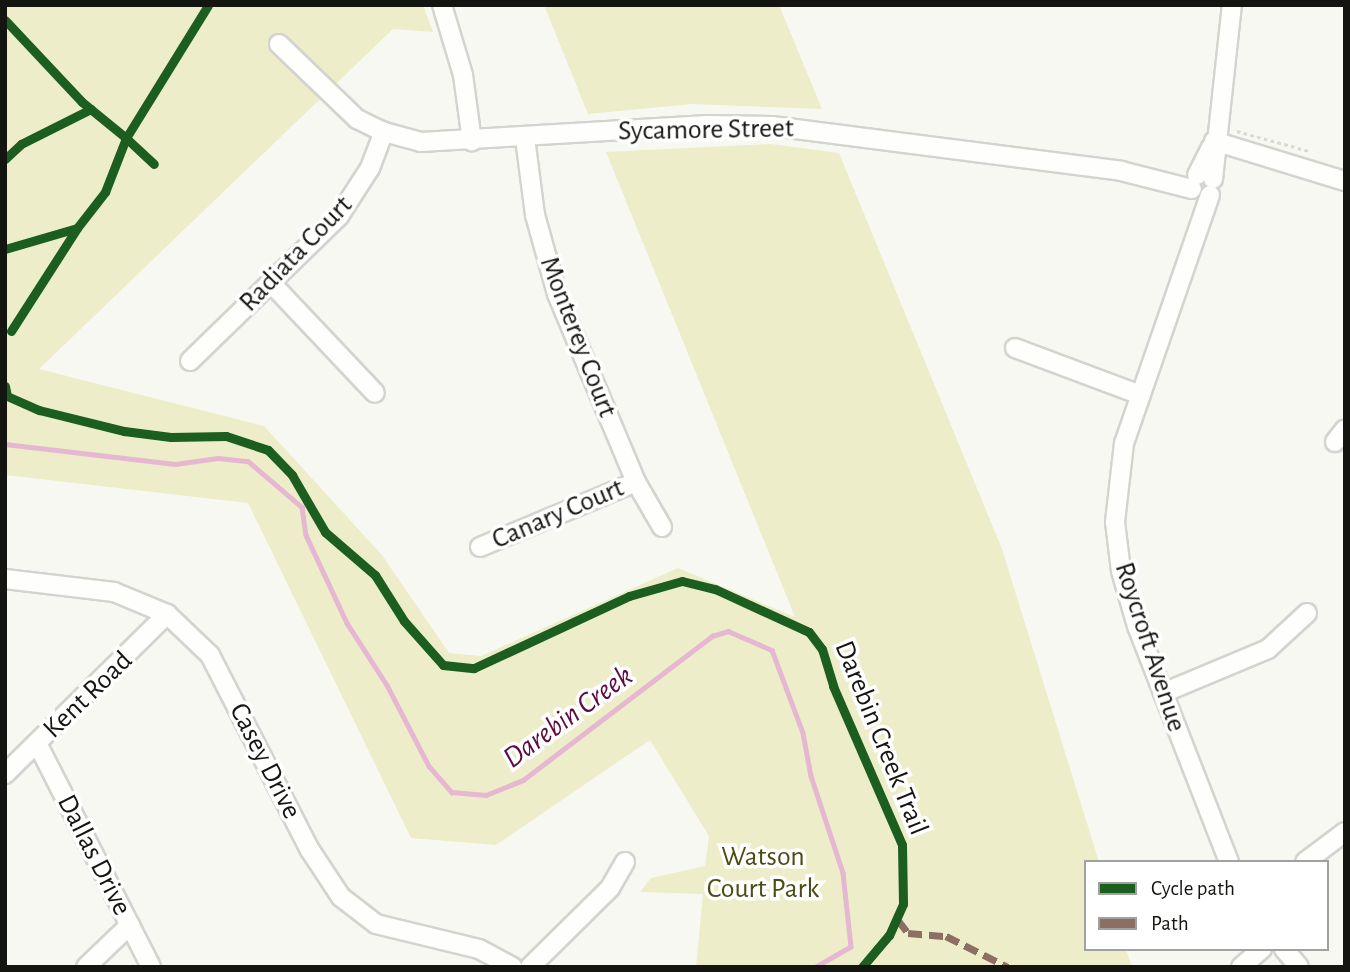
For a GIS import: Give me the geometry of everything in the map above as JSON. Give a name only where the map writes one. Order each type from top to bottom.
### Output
[{"type":"street","points":[[442,5],[463,75],[472,141]]},
{"type":"street","name":"Roycroft Avenue","points":[[1228,860],[1128,597],[1117,546],[1119,468],[1196,226],[1200,185],[1214,141],[1232,5]]},
{"type":"street","name":"Sycamore Street","points":[[279,44],[344,109],[384,132],[421,142],[525,138],[708,125],[772,126],[1200,185]]},
{"type":"street","name":"Radiata Court","points":[[190,361],[339,216],[370,168],[384,132]]},
{"type":"street","name":"Monterey Court","points":[[525,138],[535,215],[557,294],[636,482],[662,527]]},
{"type":"street","points":[[1214,141],[1345,181]]},
{"type":"street","points":[[271,283],[375,393]]},
{"type":"street","points":[[1014,348],[1141,395]]},
{"type":"street","name":"Canary Court","points":[[480,547],[636,482]]},
{"type":"street","name":"Casey Drive","points":[[5,579],[114,592],[167,614],[199,642],[219,671],[310,850],[341,897],[376,923],[479,949],[513,967]]},
{"type":"street","points":[[1163,693],[1268,649],[1307,612]]},
{"type":"street","name":"Kent Road","points":[[5,774],[167,614]]},
{"type":"street","name":"Dallas Drive","points":[[37,743],[151,967]]},
{"type":"street","points":[[1308,860],[1345,832]]},
{"type":"street","points":[[530,967],[610,888],[625,862]]},
{"type":"street","points":[[86,967],[130,925]]},
{"type":"street","points":[[1241,967],[1260,951]]},
{"type":"street","points":[[1286,951],[1299,967]]},
{"type":"green space","name":"Watson Court Park","points":[[5,5],[423,5],[433,32],[393,29],[39,369],[264,426],[382,555],[449,653],[481,656],[678,568],[795,617],[606,152],[771,144],[839,153],[1002,549],[1098,860],[1084,860],[1084,951],[1127,951],[1132,967],[696,967],[703,894],[640,892],[651,878],[705,866],[709,836],[650,740],[496,845],[411,838],[248,503],[5,475]]},
{"type":"green space","points":[[544,5],[779,5],[822,109],[692,104],[588,114]]},
{"type":"waterway","name":"Darebin Creek","points":[[5,444],[175,464],[218,458],[248,461],[302,507],[306,535],[347,623],[387,685],[429,766],[452,792],[486,795],[523,780],[712,636],[728,631],[772,650],[803,733],[811,776],[843,873],[851,947],[816,967]]},
{"type":"marked path","points":[[898,920],[908,933],[946,936],[1008,967]]},
{"type":"cycle path","points":[[5,20],[82,102],[126,138],[208,5]]},
{"type":"cycle path","points":[[5,159],[21,144],[91,109]]},
{"type":"cycle path","points":[[5,249],[77,228],[105,192],[126,138],[154,164]]},
{"type":"cycle path","points":[[11,331],[77,228]]},
{"type":"cycle path","name":"Darebin Creek Trail","points":[[5,386],[7,396],[39,410],[124,431],[171,437],[226,436],[268,450],[292,475],[325,532],[375,575],[404,621],[443,665],[474,668],[629,596],[682,581],[715,589],[809,632],[822,649],[833,686],[902,845],[903,904],[889,935],[862,967]]}]
